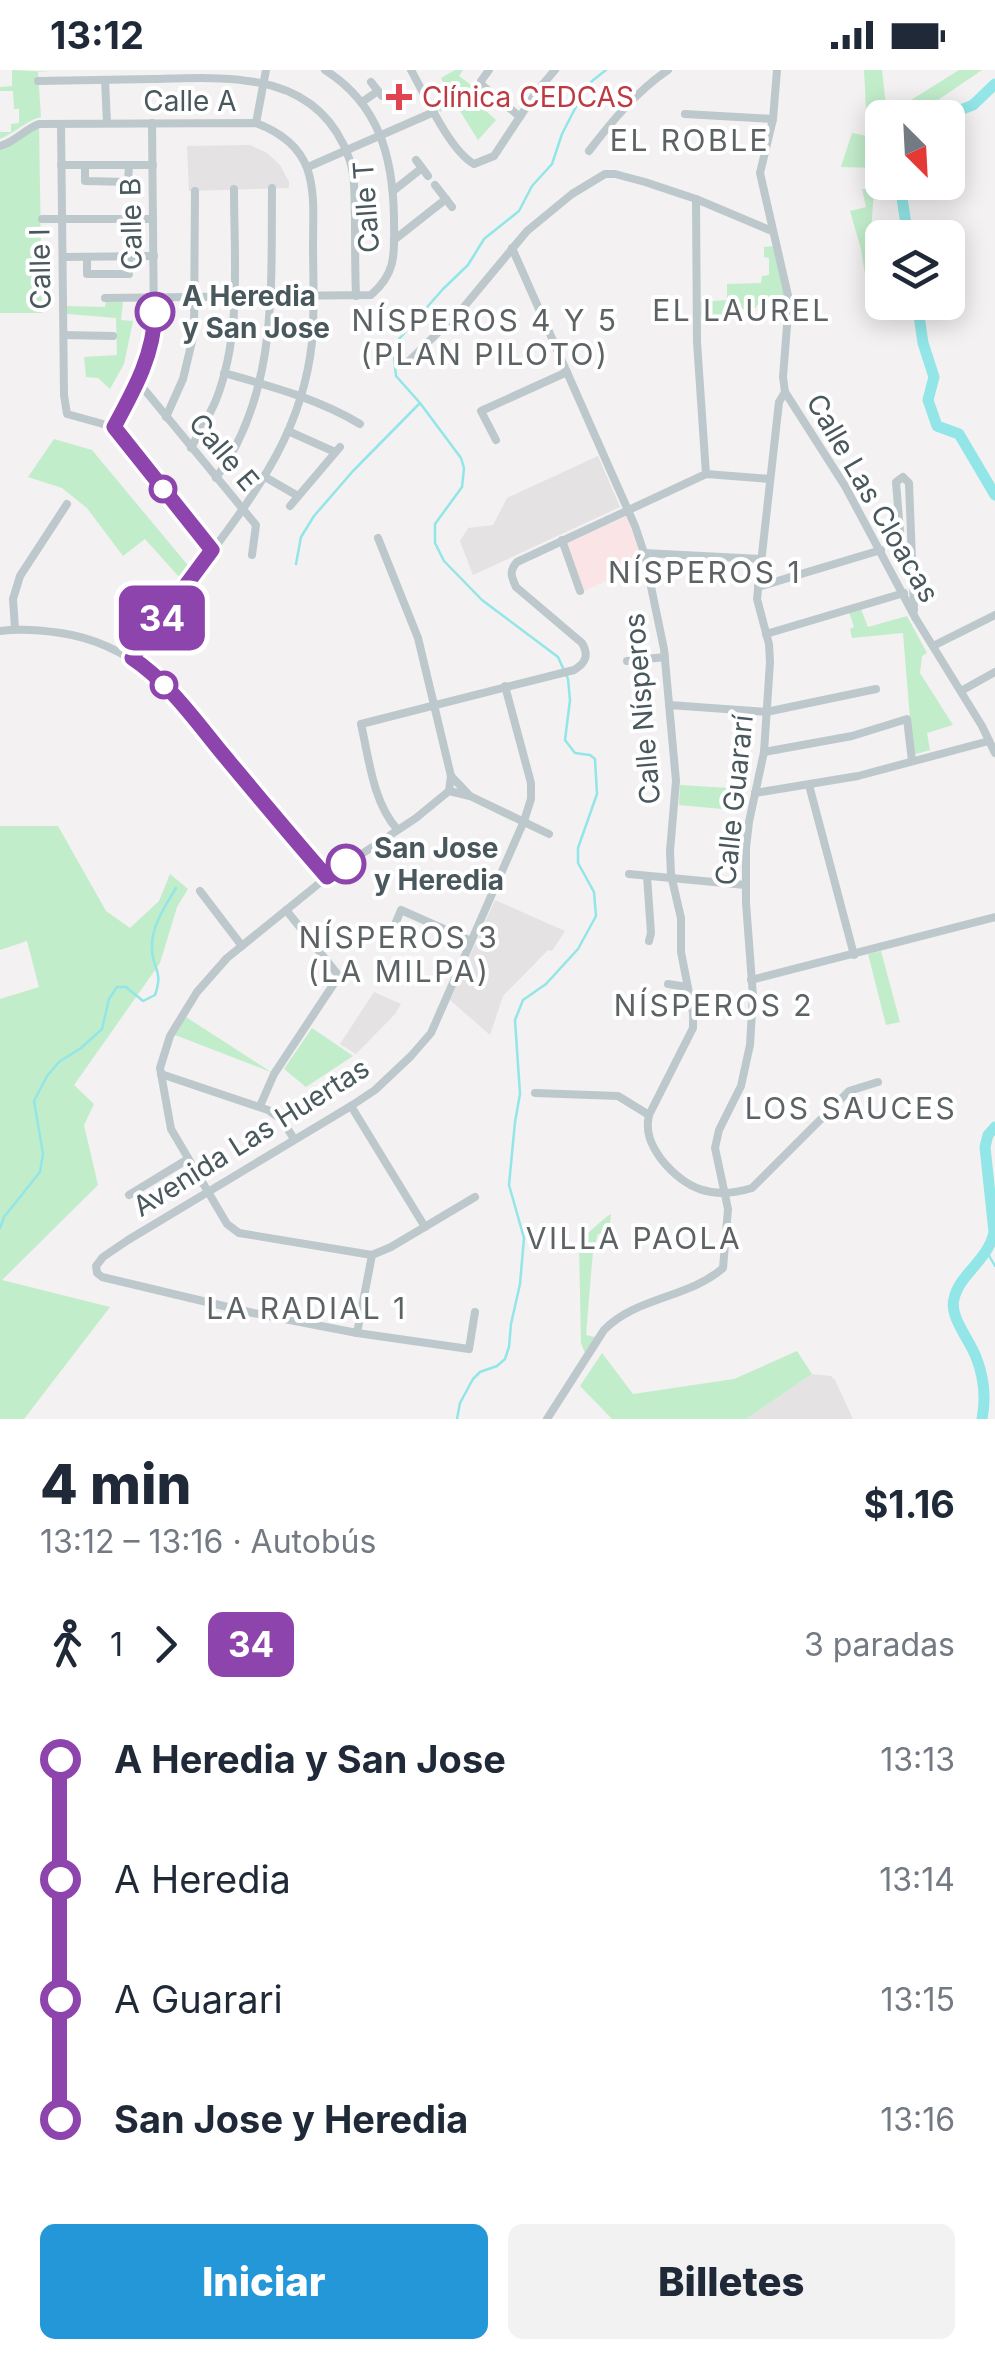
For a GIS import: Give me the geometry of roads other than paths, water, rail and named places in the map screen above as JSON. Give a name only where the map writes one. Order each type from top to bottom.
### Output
[{"type":"street","points":[[256,123],[266,70]]},
{"type":"street","name":"Calle T","points":[[325,70],[340,74],[362,102],[390,164],[394,240],[390,275],[371,296],[356,296]]},
{"type":"street","points":[[411,70],[464,158],[474,164],[494,156],[553,71]]},
{"type":"street","points":[[488,70],[482,85],[520,118]]},
{"type":"street","points":[[590,151],[628,105],[668,70]]},
{"type":"street","name":"Calle Las Cloacas","points":[[777,70],[773,120],[760,173],[789,300],[782,377],[786,392],[845,486],[993,748]]},
{"type":"street","points":[[38,80],[224,74],[263,82],[291,91],[310,103],[324,116],[346,152],[354,180],[356,296],[105,298]]},
{"type":"street","points":[[104,80],[106,123]]},
{"type":"street","points":[[362,102],[380,94],[371,82]]},
{"type":"street","points":[[132,658],[244,511],[288,431],[312,342],[314,224],[308,167],[434,112]]},
{"type":"street","points":[[685,114],[773,120]]},
{"type":"street","name":"Calle B","points":[[114,427],[138,382],[154,331],[152,123]]},
{"type":"street","name":"Calle A","points":[[0,146],[39,124],[256,123],[290,142],[308,167]]},
{"type":"street","name":"Calle I","points":[[60,124],[67,414],[114,427]]},
{"type":"street","points":[[393,191],[419,164],[428,176]]},
{"type":"street","points":[[61,165],[153,166]]},
{"type":"street","points":[[86,165],[85,181],[128,182],[129,165]]},
{"type":"street","points":[[409,361],[463,308],[528,231],[572,194],[604,174],[696,198],[772,232]]},
{"type":"street","points":[[394,240],[449,203],[435,185]]},
{"type":"street","points":[[216,478],[241,437],[260,383],[269,334],[272,188]]},
{"type":"street","points":[[166,417],[183,379],[194,333],[195,190]]},
{"type":"street","points":[[190,448],[217,397],[230,344],[234,190]]},
{"type":"street","points":[[696,198],[697,342],[706,474]]},
{"type":"street","points":[[42,219],[154,219]]},
{"type":"street","name":"Calle Nísperos","points":[[512,248],[628,510],[644,553],[662,631],[676,782],[670,851],[672,878],[693,1028],[649,1115]]},
{"type":"street","points":[[63,257],[154,256]]},
{"type":"street","points":[[87,258],[87,274],[129,274],[129,257]]},
{"type":"street","points":[[64,335],[113,336]]},
{"type":"street","points":[[496,440],[481,411],[566,372]]},
{"type":"street","points":[[224,373],[338,410],[361,423]]},
{"type":"street","name":"Calle E","points":[[138,382],[256,525],[252,555]]},
{"type":"street","name":"Calle Guararí","points":[[547,1419],[604,1330],[615,1320],[706,1281],[723,1268],[728,1226],[726,1194],[715,1148],[718,1130],[744,1075],[750,1044],[752,996],[745,885],[749,822],[764,752],[770,662],[758,607],[758,586],[779,402],[786,392]]},
{"type":"street","points":[[114,427],[212,550]]},
{"type":"street","points":[[288,431],[338,449],[290,506]]},
{"type":"street","points":[[397,828],[380,799],[360,724],[574,670],[586,660],[582,643],[516,587],[511,576],[517,562],[706,474],[770,479]]},
{"type":"street","points":[[265,477],[298,496]]},
{"type":"street","points":[[902,557],[896,482],[906,478],[910,483],[914,614]]},
{"type":"street","points":[[15,628],[13,599],[20,576],[66,504]]},
{"type":"street","points":[[378,538],[414,625],[451,776],[449,792],[327,877],[210,975],[166,1045],[161,1074],[171,1128],[227,1224],[239,1233],[372,1256],[475,1197]]},
{"type":"street","points":[[562,540],[580,592]]},
{"type":"street","points":[[758,586],[880,550]]},
{"type":"street","points":[[888,563],[912,552]]},
{"type":"street","points":[[644,553],[761,559]]},
{"type":"street","points":[[766,634],[904,593]]},
{"type":"street","points":[[932,646],[995,615]]},
{"type":"street","points":[[0,630],[44,630],[103,643],[152,673],[327,877]]},
{"type":"street","points":[[626,661],[665,657]]},
{"type":"street","points":[[961,691],[995,672]]},
{"type":"street","name":"Avenida Las Huertas","points":[[357,1333],[102,1278],[96,1273],[96,1266],[128,1240],[375,1090],[431,1033],[531,799],[531,783],[505,686]]},
{"type":"street","points":[[669,705],[766,712],[876,689]]},
{"type":"street","points":[[764,752],[852,736],[907,719],[912,761]]},
{"type":"street","points":[[755,793],[993,748]]},
{"type":"street","points":[[451,776],[470,796]]},
{"type":"street","points":[[810,785],[854,954]]},
{"type":"street","points":[[449,792],[470,796],[549,834]]},
{"type":"street","points":[[629,874],[745,885]]},
{"type":"street","points":[[647,876],[651,932],[648,941]]},
{"type":"street","points":[[200,891],[242,946]]},
{"type":"street","points":[[260,1106],[274,1074],[339,978],[286,910]]},
{"type":"street","points":[[388,939],[401,910],[472,941]]},
{"type":"street","points":[[751,980],[995,918]]},
{"type":"street","points":[[668,984],[687,987]]},
{"type":"street","points":[[161,1074],[260,1106],[282,1120],[294,1139]]},
{"type":"street","points":[[535,1093],[618,1096],[649,1115],[650,1142],[670,1169],[690,1186],[726,1194],[752,1188],[848,1092],[878,1082]]},
{"type":"street","points":[[351,1106],[424,1227]]},
{"type":"street","points":[[129,1195],[188,1159]]},
{"type":"street","points":[[372,1256],[357,1333],[469,1348],[475,1312]]},
{"type":"waterway","points":[[457,1419],[460,1403],[473,1379],[505,1359],[509,1347],[524,1238],[509,1185],[520,1094],[515,1020],[523,1000],[546,984],[578,949],[596,916],[594,892],[578,863],[578,848],[597,794],[595,759],[575,753],[565,740],[570,700],[568,679],[558,657],[482,600],[444,561],[435,543],[435,524],[462,487],[464,468],[461,458],[396,376],[393,346],[468,265],[484,239],[519,211],[532,186],[552,164],[584,91],[606,70]]},
{"type":"waterway","points":[[965,108],[995,84]]},
{"type":"waterway","points":[[902,200],[905,220]]},
{"type":"waterway","points":[[920,320],[934,377],[928,400],[937,426],[959,434],[995,495]]},
{"type":"waterway","points":[[296,564],[301,537],[314,516],[419,404]]},
{"type":"waterway","points":[[0,1228],[4,1217],[40,1172],[43,1154],[34,1101],[47,1076],[102,1029],[109,999],[117,987],[126,987],[143,1001],[155,995],[158,975],[152,940],[176,888]]},
{"type":"waterway","points":[[982,1419],[981,1372],[953,1306],[957,1290],[986,1251],[994,1232],[985,1147],[995,1127]]},
{"type":"waterway","points":[[987,1252],[995,1266]]},
{"type":"place","name":"Clínica CEDCAS","points":[[399,97]]},
{"type":"place","name":"A Heredia y San Jose","points":[[155,312]]},
{"type":"place","name":"San Jose y Heredia","points":[[346,864]]},
{"type":"district","name":"EL ROBLE","points":[[690,141]]},
{"type":"district","name":"EL LAUREL","points":[[742,311]]},
{"type":"district","name":"NÍSPEROS 4 Y 5 (PLAN PILOTO)","points":[[485,338]]},
{"type":"district","name":"NÍSPEROS 1","points":[[705,573]]},
{"type":"district","name":"NÍSPEROS 3 (LA MILPA)","points":[[399,955]]},
{"type":"district","name":"NÍSPEROS 2","points":[[714,1006]]},
{"type":"district","name":"LOS SAUCES","points":[[851,1109]]},
{"type":"district","name":"VILLA PAOLA","points":[[634,1239]]},
{"type":"district","name":"LA RADIAL 1","points":[[307,1309]]}]
